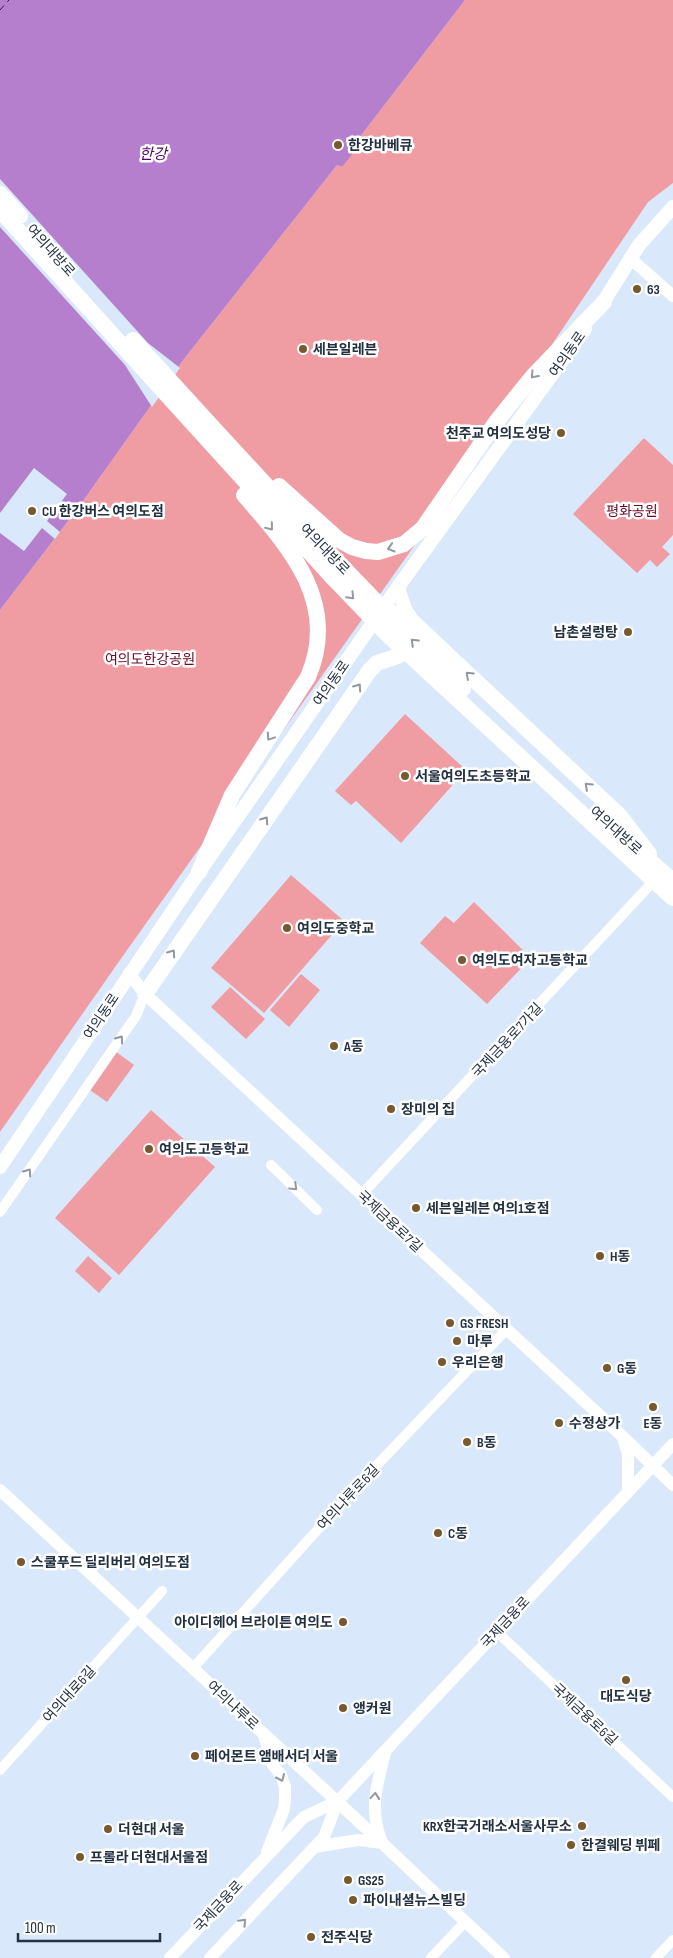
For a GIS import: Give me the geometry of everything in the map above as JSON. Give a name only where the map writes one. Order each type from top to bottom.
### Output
[{"type":"main road","name":"여의대방로","points":[[0,194],[296,520],[404,632],[670,887]]},
{"type":"main road","name":"여의동로","points":[[0,1167],[198,872],[369,628],[604,302],[639,245],[673,207]]},
{"type":"main road","points":[[0,210],[165,394],[387,634],[615,836]]},
{"type":"main road","points":[[181,393],[221,423],[287,494],[339,540],[352,547],[378,552],[404,544],[416,537],[512,402],[533,376],[604,302]]},
{"type":"main road","points":[[165,394],[182,425],[290,551],[310,588],[317,610],[318,636],[311,670],[297,696],[232,795],[198,872]]},
{"type":"main road","points":[[398,587],[405,609],[414,623],[619,815],[670,887]]},
{"type":"main road","points":[[382,610],[393,612],[414,623]]},
{"type":"main road","points":[[369,628],[636,877],[650,885],[670,887]]},
{"type":"main road","points":[[145,994],[370,670],[377,663],[398,656]]},
{"type":"street","points":[[631,259],[673,296]]},
{"type":"street","name":"국제금융로7가길","points":[[362,1194],[650,885]]},
{"type":"street","name":"국제금융로7길","points":[[129,973],[145,994],[673,1485]]},
{"type":"street","points":[[0,1212],[136,1016],[145,994]]},
{"type":"street","points":[[271,1165],[317,1210]]},
{"type":"street","name":"여의나루로6길","points":[[193,1668],[356,1488],[506,1330]]},
{"type":"street","points":[[622,1436],[628,1454],[628,1492]]},
{"type":"street","name":"국제금융로","points":[[170,1958],[304,1817],[338,1801],[673,1444]]},
{"type":"street","name":"여의나루로","points":[[0,1490],[338,1801],[504,1958]]},
{"type":"street","name":"여의대로6길","points":[[0,1770],[162,1592]]},
{"type":"street","name":"국제금융로6길","points":[[496,1631],[673,1797]]},
{"type":"street","points":[[263,1733],[274,1765],[281,1775],[285,1787],[284,1809],[266,1856]]},
{"type":"street","points":[[315,1847],[358,1840],[382,1842],[377,1828],[374,1798],[377,1779],[386,1750]]},
{"type":"street","name":"국제금융로","points":[[211,1958],[324,1837],[338,1801]]},
{"type":"street","points":[[432,1958],[465,1922]]},
{"type":"street","points":[[656,1958],[673,1940]]},
{"type":"green space","name":"여의도한강공원","points":[[465,0],[673,0],[673,183],[648,202],[456,487],[0,1132],[0,610],[78,508],[184,359],[337,165],[342,167],[356,142]]},
{"type":"green space","name":"평화공원","points":[[644,438],[673,465],[673,535],[662,547],[670,554],[657,567],[650,560],[637,573],[573,514]]},
{"type":"green space","points":[[405,714],[466,770],[401,843],[356,801],[351,805],[335,791]]},
{"type":"green space","points":[[291,875],[344,921],[264,1013],[211,968]]},
{"type":"green space","points":[[474,902],[531,958],[487,1004],[420,943],[445,916],[454,923]]},
{"type":"green space","points":[[301,974],[320,990],[289,1027],[270,1010]]},
{"type":"green space","points":[[230,987],[265,1019],[246,1039],[211,1007]]},
{"type":"green space","points":[[115,1051],[134,1065],[107,1102],[87,1088]]},
{"type":"green space","points":[[151,1110],[215,1167],[119,1275],[55,1218]]},
{"type":"green space","points":[[88,1256],[112,1278],[99,1293],[75,1271]]},
{"type":"water","name":"한강","points":[[0,0],[465,0],[356,142],[359,145],[342,167],[337,165],[184,359],[78,508],[0,610]]},
{"type":"pier","points":[[0,179],[148,343],[180,368],[152,407],[125,365],[0,227]]},
{"type":"pier","points":[[34,468],[67,494],[47,521],[60,532],[55,539],[42,528],[24,551],[0,533],[0,513]]},
{"type":"ferry route","points":[[0,10],[9,0]]},
{"type":"place","name":"한강바베큐","points":[[338,145]]},
{"type":"place","name":"63","points":[[637,289]]},
{"type":"place","name":"세븐일레븐","points":[[303,349]]},
{"type":"place","name":"천주교 여의도성당","points":[[561,433]]},
{"type":"place","name":"CU 한강버스 여의도점","points":[[32,511]]},
{"type":"place","name":"남촌설렁탕","points":[[628,632]]},
{"type":"place","name":"서울여의도초등학교","points":[[405,776]]},
{"type":"place","name":"여의도중학교","points":[[287,928]]},
{"type":"place","name":"여의도여자고등학교","points":[[462,960]]},
{"type":"place","name":"A동","points":[[334,1046]]},
{"type":"place","name":"장미의 집","points":[[391,1109]]},
{"type":"place","name":"여의도고등학교","points":[[149,1149]]},
{"type":"place","name":"세븐일레븐 여의1호점","points":[[416,1208]]},
{"type":"place","name":"H동","points":[[600,1256]]},
{"type":"place","name":"GS FRESH","points":[[450,1323]]},
{"type":"place","name":"마루","points":[[457,1341]]},
{"type":"place","name":"우리은행","points":[[442,1362]]},
{"type":"place","name":"G동","points":[[607,1368]]},
{"type":"place","name":"E동","points":[[653,1407]]},
{"type":"place","name":"수정상가","points":[[559,1423]]},
{"type":"place","name":"B동","points":[[467,1442]]},
{"type":"place","name":"C동","points":[[438,1533]]},
{"type":"place","name":"스쿨푸드 딜리버리 여의도점","points":[[21,1562]]},
{"type":"place","name":"아이디헤어 브라이튼 여의도","points":[[343,1622]]},
{"type":"place","name":"대도식당","points":[[626,1680]]},
{"type":"place","name":"앵커원","points":[[343,1708]]},
{"type":"place","name":"페어몬트 앰배서더 서울","points":[[195,1756]]},
{"type":"place","name":"KRX한국거래소서울사무소","points":[[582,1826]]},
{"type":"place","name":"더현대 서울","points":[[108,1829]]},
{"type":"place","name":"한결웨딩 뷔페","points":[[571,1845]]},
{"type":"place","name":"프롤라 더현대서울점","points":[[80,1857]]},
{"type":"place","name":"GS25","points":[[348,1880]]},
{"type":"place","name":"파이내셜뉴스빌딩","points":[[353,1900]]},
{"type":"place","name":"전주식당","points":[[311,1937]]}]
